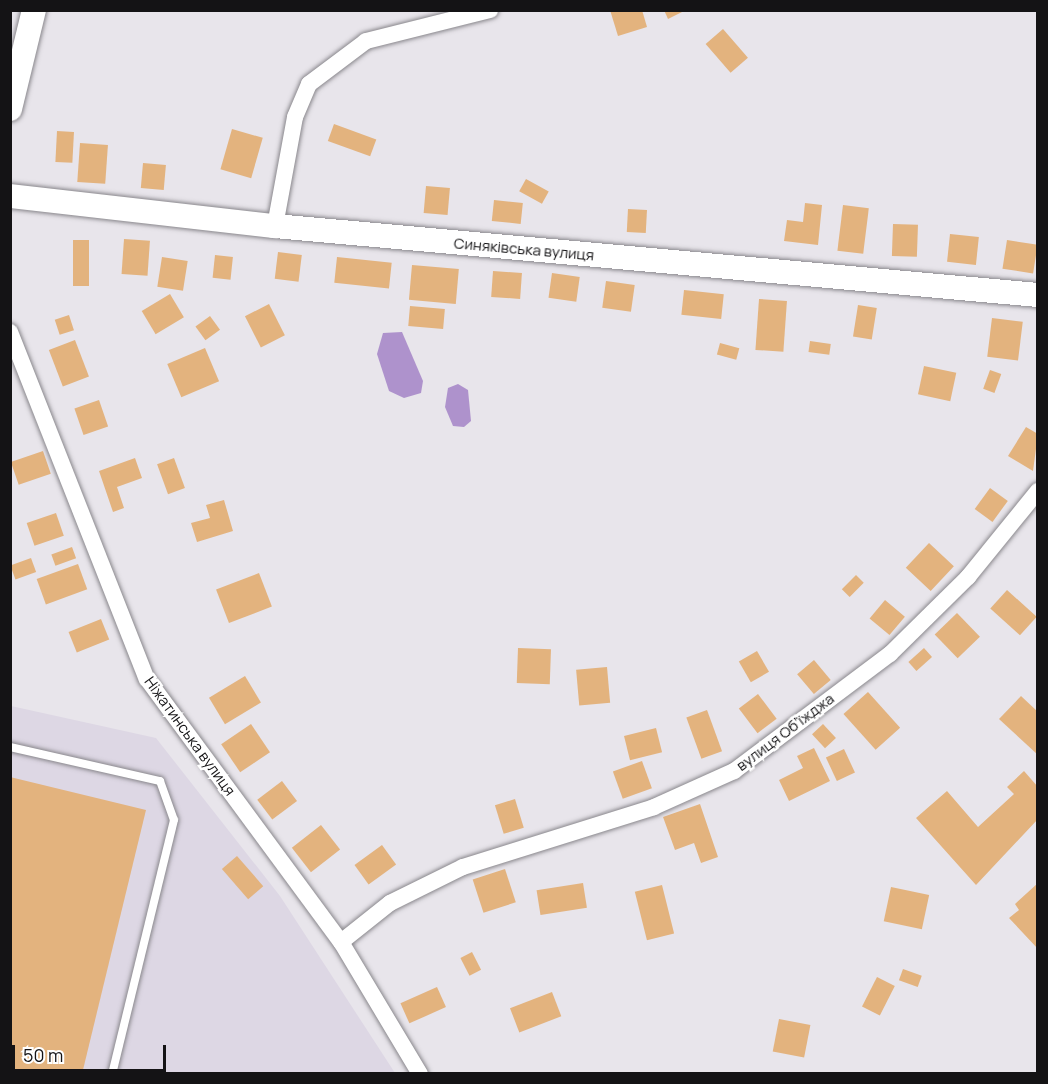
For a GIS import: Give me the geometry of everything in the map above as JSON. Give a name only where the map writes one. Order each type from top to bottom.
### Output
[{"type":"street","points":[[10,109],[34,10]]},
{"type":"street","points":[[275,226],[295,117],[309,84],[366,40],[490,10]]},
{"type":"street","name":"Синяківська вулиця","points":[[10,196],[275,226],[1038,295]]},
{"type":"street","name":"Ніжатинська вулиця","points":[[10,332],[147,679],[341,942],[420,1074]]},
{"type":"street","name":"вулиця Обʼїжджа","points":[[341,942],[390,903],[463,867],[654,807],[734,771],[890,654],[968,577],[1038,491]]},
{"type":"lane","points":[[10,747],[160,782],[174,820],[112,1074]]},
{"type":"shaded area","points":[[402,332],[423,381],[421,393],[404,398],[389,391],[377,354],[383,333]]},
{"type":"shaded area","points":[[458,384],[468,390],[471,421],[464,427],[453,426],[445,407],[448,388]]},
{"type":"shaded area","points":[[11,706],[156,738],[280,896],[395,1073],[11,1074]]},
{"type":"building","points":[[610,10],[642,10],[647,27],[618,36]]},
{"type":"building","points":[[664,10],[686,10],[668,19]]},
{"type":"building","points":[[723,29],[748,58],[731,73],[706,44]]},
{"type":"building","points":[[334,124],[376,139],[370,156],[328,141]]},
{"type":"building","points":[[232,129],[263,138],[251,178],[220,169]]},
{"type":"building","points":[[57,131],[74,132],[72,163],[55,162]]},
{"type":"building","points":[[80,143],[108,145],[105,184],[77,182]]},
{"type":"building","points":[[143,163],[166,165],[164,190],[141,188]]},
{"type":"building","points":[[526,179],[549,192],[542,204],[519,191]]},
{"type":"building","points":[[426,186],[450,188],[448,215],[424,213]]},
{"type":"building","points":[[494,200],[523,203],[521,224],[492,221]]},
{"type":"building","points":[[805,203],[822,205],[818,245],[784,241],[787,220],[803,222]]},
{"type":"building","points":[[843,205],[869,208],[863,254],[837,251]]},
{"type":"building","points":[[628,209],[647,210],[646,233],[627,232]]},
{"type":"building","points":[[893,224],[918,225],[917,257],[892,256]]},
{"type":"building","points":[[950,234],[979,237],[976,265],[947,262]]},
{"type":"building","points":[[124,239],[150,241],[147,276],[122,274]]},
{"type":"building","points":[[73,240],[89,240],[89,286],[73,286]]},
{"type":"building","points":[[1007,240],[1038,245],[1033,273],[1002,269]]},
{"type":"building","points":[[278,252],[302,255],[299,282],[275,279]]},
{"type":"building","points":[[215,255],[233,257],[230,280],[213,278]]},
{"type":"building","points":[[162,257],[188,261],[183,291],[157,287]]},
{"type":"building","points":[[337,257],[392,263],[389,289],[334,283]]},
{"type":"building","points":[[412,265],[459,269],[456,304],[409,300]]},
{"type":"building","points":[[493,271],[522,273],[520,299],[491,297]]},
{"type":"building","points":[[552,273],[580,277],[576,302],[549,298]]},
{"type":"building","points":[[606,281],[635,285],[631,312],[602,308]]},
{"type":"building","points":[[684,290],[724,294],[721,319],[681,315]]},
{"type":"building","points":[[170,294],[184,317],[156,334],[142,311]]},
{"type":"building","points":[[759,299],[787,301],[783,352],[755,350]]},
{"type":"building","points":[[269,304],[285,335],[261,347],[245,316]]},
{"type":"building","points":[[858,305],[877,308],[872,340],[853,337]]},
{"type":"building","points":[[410,306],[445,309],[443,329],[408,326]]},
{"type":"building","points":[[69,315],[74,330],[60,335],[55,320]]},
{"type":"building","points":[[210,316],[220,330],[205,340],[195,327]]},
{"type":"building","points":[[992,318],[1023,322],[1018,360],[987,357]]},
{"type":"building","points":[[75,340],[89,376],[63,386],[49,350]]},
{"type":"building","points":[[810,341],[831,344],[829,355],[808,352]]},
{"type":"building","points":[[720,343],[739,348],[736,360],[717,355]]},
{"type":"building","points":[[205,348],[219,381],[181,397],[167,364]]},
{"type":"building","points":[[924,366],[956,373],[950,401],[918,394]]},
{"type":"building","points":[[990,370],[1001,374],[994,393],[983,389]]},
{"type":"building","points":[[99,400],[108,426],[84,435],[74,408]]},
{"type":"building","points":[[1026,427],[1038,434],[1033,471],[1008,456]]},
{"type":"building","points":[[43,451],[51,474],[19,485],[11,462]]},
{"type":"building","points":[[135,458],[142,478],[117,487],[124,508],[113,512],[99,471]]},
{"type":"building","points":[[174,458],[185,488],[168,494],[157,464]]},
{"type":"building","points":[[990,488],[1008,501],[993,522],[975,509]]},
{"type":"building","points":[[224,500],[233,531],[197,542],[191,523],[210,518],[206,505]]},
{"type":"building","points":[[56,513],[64,536],[35,546],[27,523]]},
{"type":"building","points":[[929,543],[954,566],[931,591],[906,568]]},
{"type":"building","points":[[72,547],[76,558],[55,566],[51,555]]},
{"type":"building","points":[[31,558],[36,572],[15,580],[10,566]]},
{"type":"building","points":[[78,564],[87,589],[46,604],[37,579]]},
{"type":"building","points":[[259,573],[272,607],[229,623],[216,589]]},
{"type":"building","points":[[856,575],[864,583],[850,597],[842,589]]},
{"type":"building","points":[[1007,590],[1037,617],[1020,635],[990,609]]},
{"type":"building","points":[[885,600],[905,617],[889,635],[870,618]]},
{"type":"building","points":[[957,613],[980,637],[958,658],[935,635]]},
{"type":"building","points":[[101,619],[109,639],[77,653],[69,632]]},
{"type":"building","points":[[518,648],[551,649],[550,684],[517,683]]},
{"type":"building","points":[[924,648],[932,657],[916,671],[908,662]]},
{"type":"building","points":[[757,651],[769,672],[751,682],[739,662]]},
{"type":"building","points":[[814,660],[831,680],[814,694],[797,674]]},
{"type":"building","points":[[607,667],[610,703],[579,706],[576,670]]},
{"type":"building","points":[[245,676],[261,703],[225,724],[209,698]]},
{"type":"building","points":[[868,692],[900,728],[876,750],[843,714]]},
{"type":"building","points":[[758,694],[777,719],[757,733],[739,708]]},
{"type":"building","points":[[1021,696],[1038,712],[1038,755],[999,719]]},
{"type":"building","points":[[707,710],[722,751],[701,759],[686,718]]},
{"type":"building","points":[[251,724],[270,752],[240,772],[221,744]]},
{"type":"building","points":[[823,724],[836,738],[825,748],[812,734]]},
{"type":"building","points":[[656,728],[662,752],[630,760],[624,736]]},
{"type":"building","points":[[814,748],[830,781],[789,801],[779,780],[803,768],[797,756]]},
{"type":"building","points":[[844,749],[855,773],[837,781],[826,757]]},
{"type":"building","points":[[642,761],[652,788],[623,799],[613,772]]},
{"type":"building","points":[[1024,771],[1038,787],[1038,819],[976,885],[916,818],[947,791],[978,827],[1014,794],[1007,787]]},
{"type":"building","points":[[10,777],[146,810],[82,1074],[10,1074]]},
{"type":"building","points":[[282,781],[297,801],[272,820],[257,800]]},
{"type":"building","points":[[515,799],[524,828],[504,834],[495,805]]},
{"type":"building","points":[[700,804],[718,857],[701,863],[694,843],[675,850],[663,817]]},
{"type":"building","points":[[321,825],[340,849],[311,872],[292,848]]},
{"type":"building","points":[[382,845],[396,864],[369,884],[354,865]]},
{"type":"building","points":[[237,856],[263,886],[248,899],[222,869]]},
{"type":"building","points":[[505,869],[516,902],[483,913],[473,880]]},
{"type":"building","points":[[583,883],[587,908],[540,915],[537,890]]},
{"type":"building","points":[[1038,883],[1038,949],[1009,918],[1019,910],[1015,904]]},
{"type":"building","points":[[662,885],[674,934],[647,940],[635,892]]},
{"type":"building","points":[[891,887],[929,895],[922,929],[884,921]]},
{"type":"building","points":[[472,952],[481,970],[469,976],[460,958]]},
{"type":"building","points":[[903,969],[922,976],[918,987],[899,980]]},
{"type":"building","points":[[877,977],[895,986],[880,1015],[862,1006]]},
{"type":"building","points":[[437,987],[446,1007],[409,1023],[400,1003]]},
{"type":"building","points":[[552,992],[561,1016],[519,1032],[510,1008]]},
{"type":"building","points":[[779,1019],[810,1025],[804,1057],[773,1051]]}]
